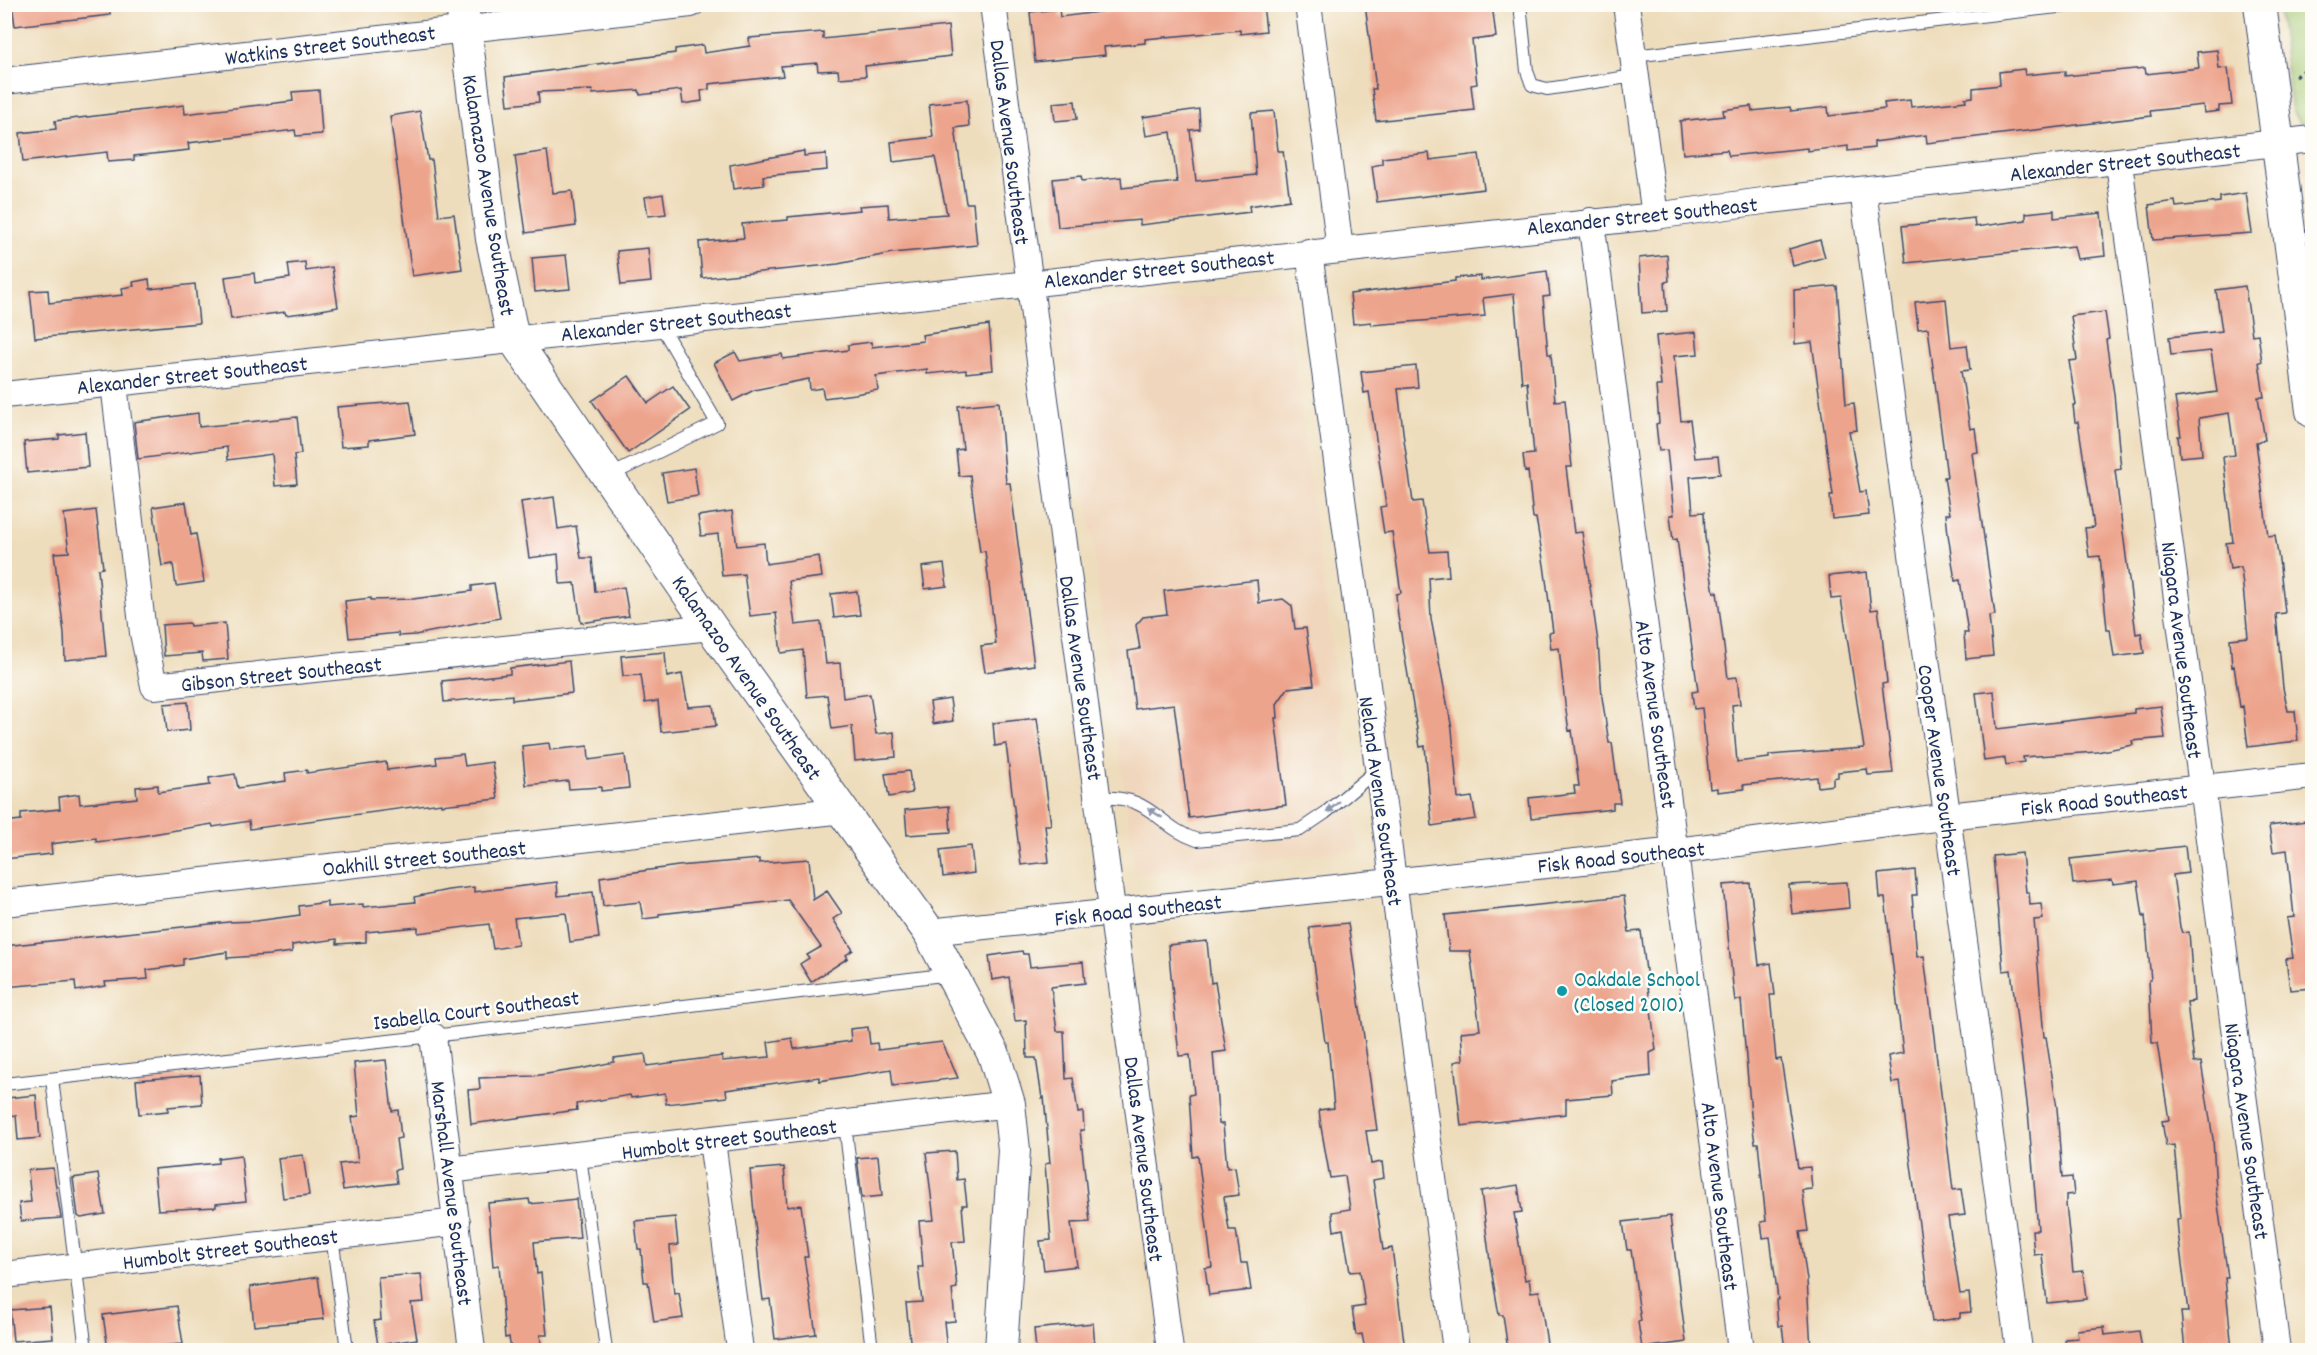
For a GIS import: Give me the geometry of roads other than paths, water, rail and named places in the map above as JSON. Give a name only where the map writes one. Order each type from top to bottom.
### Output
[{"type":"street","name":"Watkins Street Southeast","points":[[4,81],[463,16],[691,4]]},
{"type":"street","name":"Dallas Avenue Southeast","points":[[993,4],[1170,1350]]},
{"type":"street","points":[[1308,4],[1340,249]]},
{"type":"street","points":[[1626,4],[1655,216]]},
{"type":"street","points":[[2260,4],[2313,411]]},
{"type":"street","name":"Kalamazoo Avenue Southeast","points":[[463,16],[492,239],[513,338],[711,627],[929,932],[994,1055],[1009,1104],[1014,1150],[1001,1350]]},
{"type":"street","name":"Alexander Street Southeast","points":[[4,394],[114,384],[1591,220],[1655,216],[2313,139]]},
{"type":"street","name":"Niagara Avenue Southeast","points":[[2119,163],[2277,1350]]},
{"type":"street","name":"Cooper Avenue Southeast","points":[[1863,190],[2019,1350]]},
{"type":"street","name":"Alto Avenue Southeast","points":[[1591,220],[1741,1350]]},
{"type":"street","name":"Neland Avenue Southeast","points":[[1309,252],[1456,1350]]},
{"type":"street","name":"Gibson Street Southeast","points":[[114,384],[143,633],[154,686],[711,627]]},
{"type":"street","name":"Fisk Road Southeast","points":[[929,932],[1676,851],[1947,816],[2313,776]]},
{"type":"street","name":"Oakhill Street Southeast","points":[[4,903],[844,810]]},
{"type":"street","name":"Marshall Avenue Southeast","points":[[433,1036],[472,1350]]},
{"type":"street","name":"Humbolt Street Southeast","points":[[449,1170],[712,1141],[1009,1104]]},
{"type":"street","points":[[712,1141],[740,1350]]},
{"type":"street","name":"Humbolt Street Southeast","points":[[4,1275],[457,1222]]},
{"type":"lane","points":[[1520,4],[1527,71],[1532,85],[1547,89],[1634,66],[2084,4]]},
{"type":"lane","points":[[608,476],[717,423],[659,322]]},
{"type":"lane","points":[[1098,798],[1120,798],[1137,803],[1154,811],[1184,836],[1197,840],[1300,830],[1325,813],[1378,769]]},
{"type":"lane","name":"Isabella Court Southeast","points":[[4,1084],[433,1036],[952,973]]},
{"type":"lane","points":[[52,1079],[86,1350]]},
{"type":"lane","points":[[845,1124],[872,1350]]},
{"type":"lane","points":[[580,1156],[606,1350]]},
{"type":"lane","points":[[332,1236],[347,1350]]},
{"type":"place","name":"Oakdale School (Closed 2010)","points":[[1562,991]]}]
